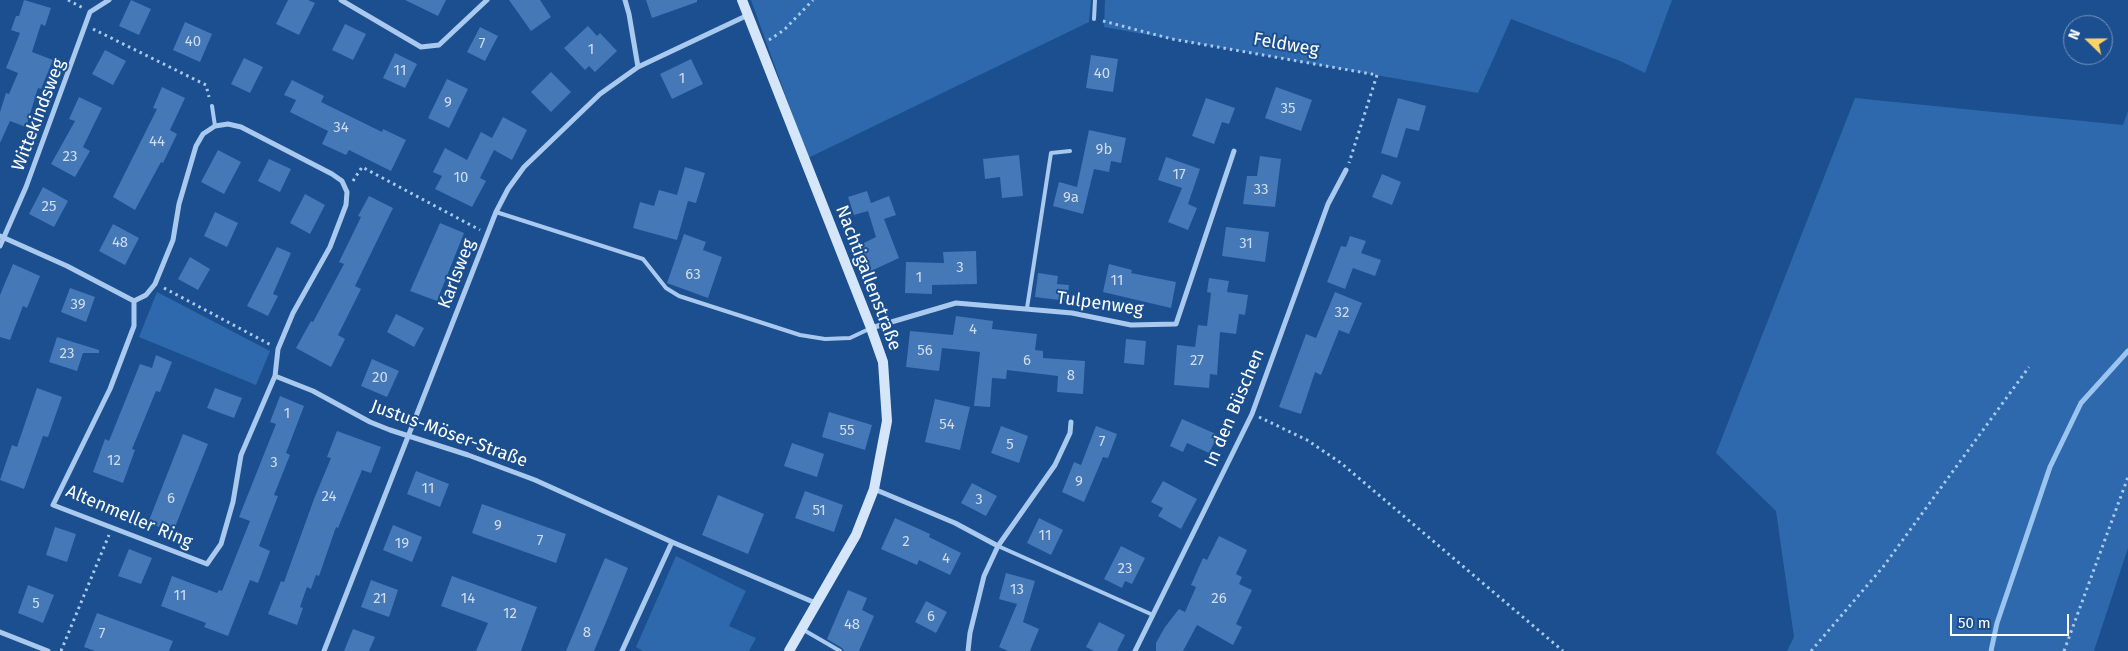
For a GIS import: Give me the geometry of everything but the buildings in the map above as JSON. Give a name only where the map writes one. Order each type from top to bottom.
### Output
[{"type":"street","points":[[90,12],[109,0]]},
{"type":"street","points":[[341,0],[421,47],[439,46],[487,0]]},
{"type":"street","points":[[625,0],[638,67]]},
{"type":"street","name":"Nachtigallenstraße","points":[[742,0],[872,328],[883,362],[887,421],[874,489],[856,535],[818,604],[789,651]]},
{"type":"street","name":"Wittekindsweg","points":[[0,246],[2,237],[26,187],[90,12]]},
{"type":"street","name":"Karlsweg","points":[[324,651],[496,212],[508,189],[524,167],[600,94],[638,67],[748,15]]},
{"type":"street","points":[[2,237],[67,266],[134,301],[146,295],[155,284],[173,240],[178,204],[196,146],[203,134],[215,126],[228,124],[241,127],[332,174],[342,181],[347,192],[346,205],[330,247],[293,313],[278,348],[275,376]]},
{"type":"street","name":"Tulpenweg","points":[[872,328],[956,303],[1072,313],[1131,325],[1176,324],[1234,151]]},
{"type":"street","name":"In den Büschen","points":[[1135,651],[1252,414],[1328,204],[1346,170]]},
{"type":"street","name":"Altenmeller Ring","points":[[134,301],[134,326],[110,389],[53,505],[207,564],[221,544],[233,502],[241,455],[275,376]]},
{"type":"street","name":"Justus-Möser-Straße","points":[[275,376],[313,391],[370,422],[535,480],[672,542],[818,604]]},
{"type":"street","points":[[968,651],[970,634],[984,576],[998,546],[1056,465],[1070,433],[1071,422]]},
{"type":"street","points":[[874,489],[955,523],[998,546]]},
{"type":"street","points":[[622,651],[672,542]]},
{"type":"street","points":[[0,632],[48,651]]},
{"type":"lane","points":[[1094,19],[1095,0]]},
{"type":"lane","points":[[212,106],[215,126]]},
{"type":"lane","points":[[1027,308],[1051,153],[1070,151]]},
{"type":"lane","points":[[496,212],[643,259],[666,288],[679,296],[800,335],[825,339],[850,338],[872,328]]},
{"type":"lane","points":[[998,546],[1152,615]]},
{"type":"lane","points":[[802,629],[840,651]]},
{"type":"path","points":[[68,0],[90,12]]},
{"type":"path","points":[[760,44],[784,30],[813,0]]},
{"type":"path","name":"Feldweg","points":[[1094,19],[1172,39],[1377,75],[1346,170]]},
{"type":"path","points":[[86,25],[206,85],[212,106]]},
{"type":"path","points":[[347,192],[362,167],[488,234]]},
{"type":"path","points":[[155,284],[278,348]]},
{"type":"path","points":[[1811,651],[1883,567],[2029,367]]},
{"type":"path","points":[[1252,414],[1307,440],[1341,463],[1563,651]]},
{"type":"path","points":[[2064,651],[2128,477]]},
{"type":"path","points":[[60,651],[112,527]]},
{"type":"shaded area","points":[[751,0],[1091,0],[1089,22],[808,158]]},
{"type":"shaded area","points":[[1105,0],[1672,0],[1645,73],[1620,61],[1511,19],[1478,93],[1104,27]]},
{"type":"shaded area","points":[[1855,98],[2123,125],[2128,111],[2128,548],[2094,651],[1787,651],[1794,637],[1776,511],[1716,453]]},
{"type":"shaded area","points":[[157,292],[270,351],[256,385],[139,337]]},
{"type":"shaded area","points":[[676,556],[746,591],[729,626],[756,638],[749,651],[643,651],[636,647]]},
{"type":"waterway","points":[[1991,651],[1997,623],[2050,467],[2081,403],[2128,351]]}]
